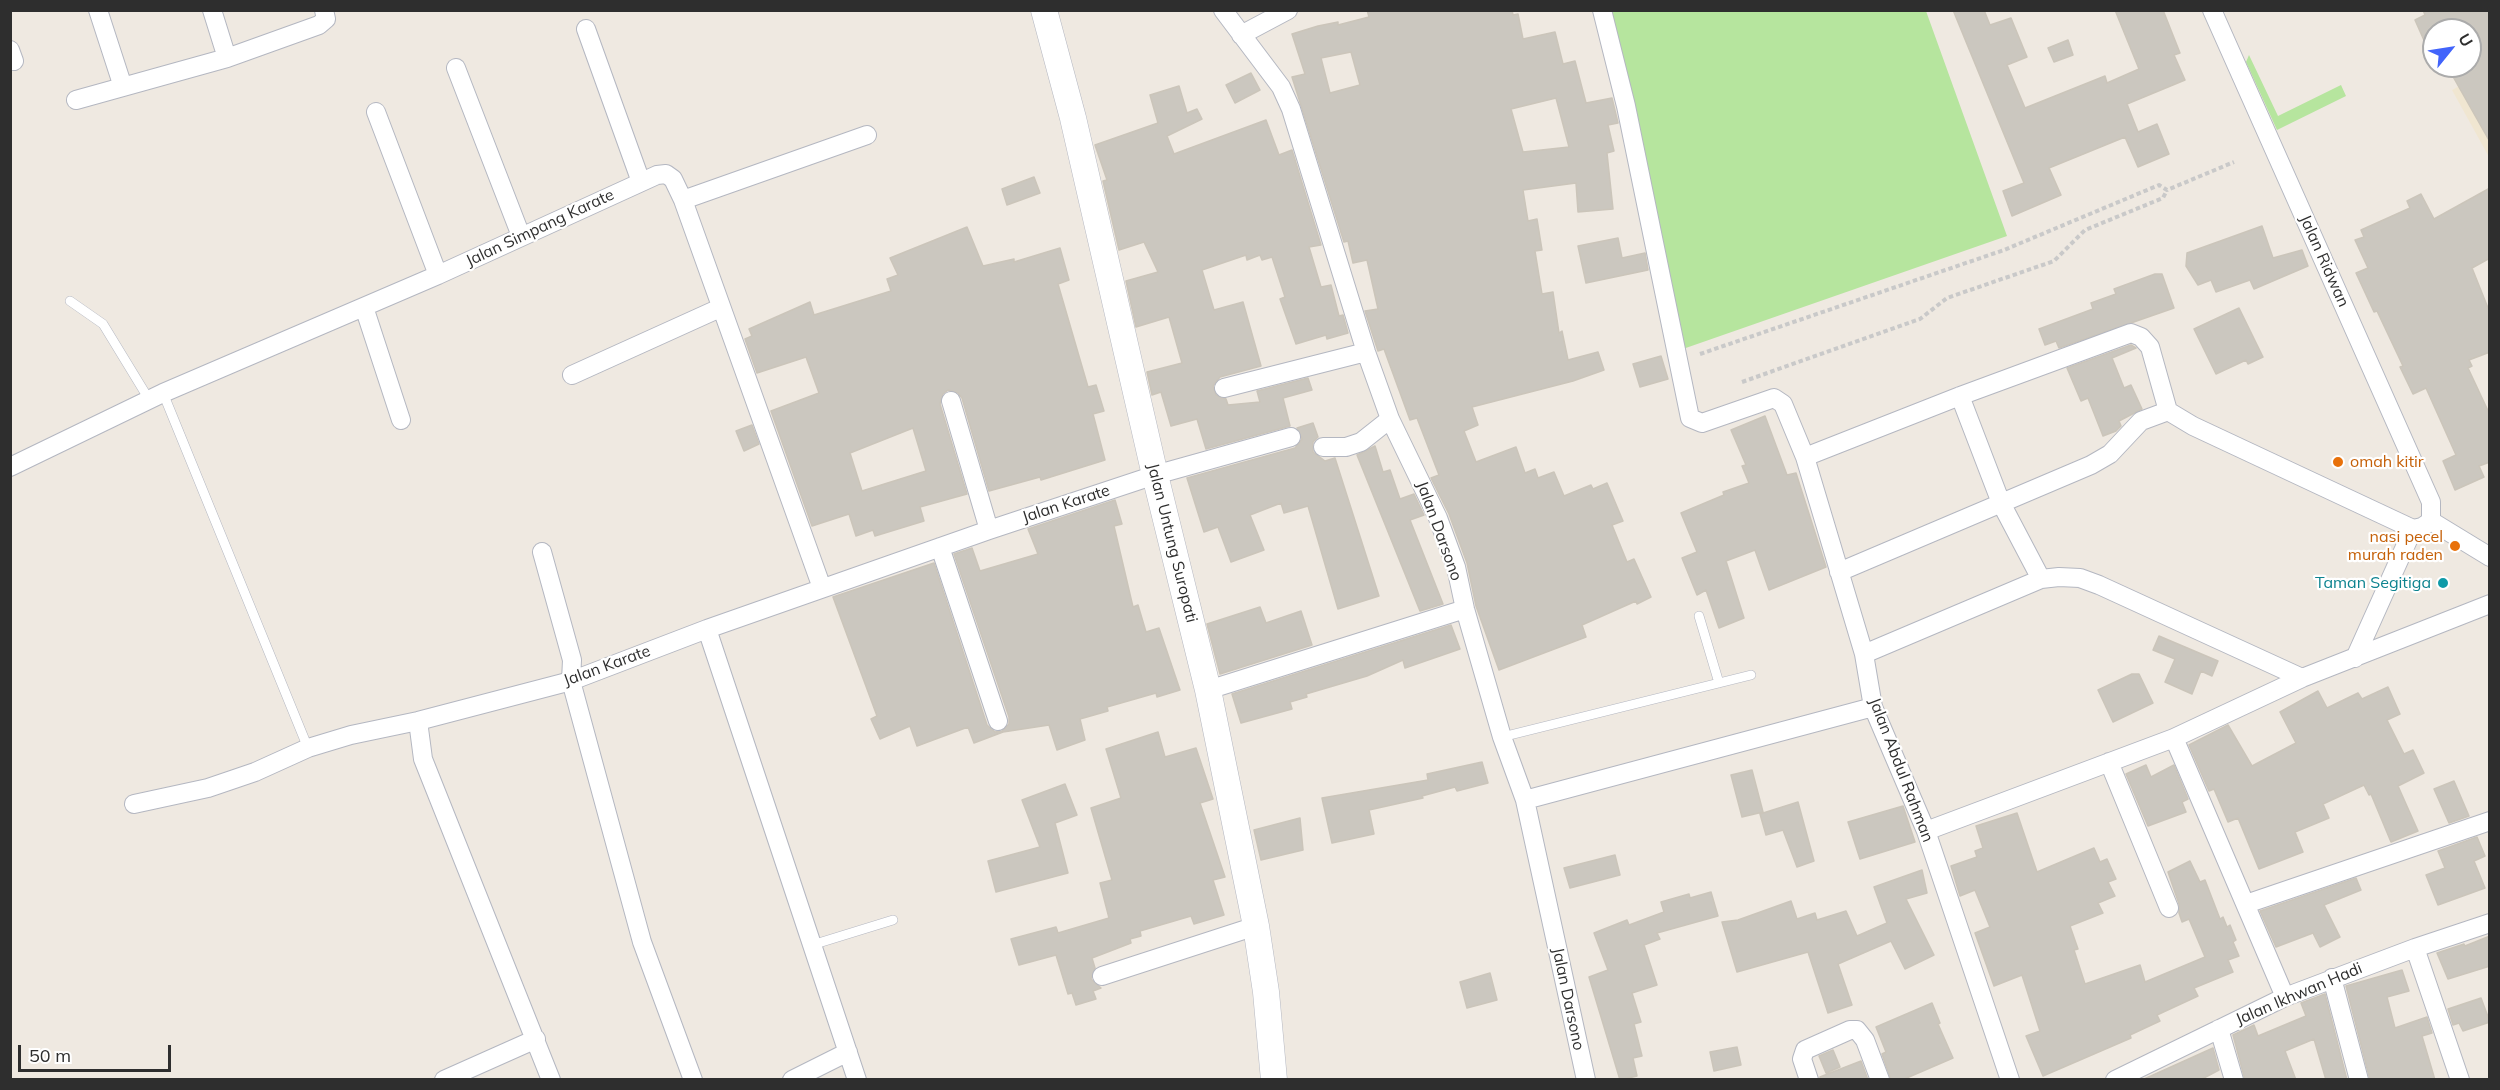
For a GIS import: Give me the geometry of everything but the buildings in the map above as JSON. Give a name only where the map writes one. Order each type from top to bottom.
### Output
[{"type":"main road","name":"Jalan Untung Suropati","points":[[1044,10],[1073,118],[1155,475],[1208,690],[1256,926],[1266,992],[1274,1080]]},
{"type":"street","points":[[98,10],[123,87]]},
{"type":"street","points":[[212,10],[227,58]]},
{"type":"street","points":[[76,100],[227,58],[319,25],[326,19],[324,10]]},
{"type":"street","name":"Jalan Darsono","points":[[1223,10],[1281,87],[1292,109],[1366,352],[1390,419],[1438,518],[1456,567],[1465,609],[1502,736],[1525,800],[1586,1080]]},
{"type":"street","points":[[1240,34],[1288,10]]},
{"type":"street","name":"Jalan Abdul Rahman","points":[[1602,10],[1626,106],[1690,418],[1702,423],[1774,398],[1783,404],[1805,457],[1864,654],[1873,707],[1926,831],[2010,1080]]},
{"type":"street","name":"Jalan Ridwan","points":[[2212,10],[2431,502],[2431,517]]},
{"type":"street","points":[[586,29],[641,182]]},
{"type":"street","points":[[456,68],[521,236]]},
{"type":"street","points":[[376,112],[438,275]]},
{"type":"street","points":[[683,200],[867,135]]},
{"type":"street","name":"Jalan Simpang Karate","points":[[10,467],[156,397],[438,275],[657,174],[666,174],[673,179],[683,200],[720,309],[822,588]]},
{"type":"street","points":[[364,307],[402,420]]},
{"type":"street","points":[[572,375],[720,309]]},
{"type":"street","points":[[1805,457],[1960,396],[2131,333],[2141,337],[2151,347],[2168,411],[2193,426],[2413,529],[2422,527],[2431,517],[2490,557]]},
{"type":"street","points":[[1224,388],[1366,352]]},
{"type":"street","points":[[1960,396],[2001,503],[2041,579]]},
{"type":"street","points":[[951,401],[989,530]]},
{"type":"street","points":[[1839,572],[2100,461],[2141,421],[2168,411]]},
{"type":"street","points":[[1323,447],[1346,447],[1361,442],[1390,419]]},
{"type":"street","name":"Jalan Karate","points":[[134,804],[208,788],[255,772],[308,748],[351,735],[418,721],[570,681],[706,629],[989,530],[1155,475],[1292,437]]},
{"type":"street","points":[[2355,658],[2413,529]]},
{"type":"street","points":[[940,547],[999,722]]},
{"type":"street","points":[[542,552],[572,660],[570,681],[642,942],[693,1080]]},
{"type":"street","points":[[1864,654],[2041,579],[2080,578],[2302,678]]},
{"type":"street","points":[[1926,831],[2174,738],[2302,678],[2490,604]]},
{"type":"street","points":[[1208,690],[1465,609]]},
{"type":"street","points":[[706,629],[857,1080]]},
{"type":"street","points":[[1525,800],[1873,707]]},
{"type":"street","points":[[418,721],[423,759],[536,1039],[550,1080]]},
{"type":"street","points":[[2174,738],[2285,997]]},
{"type":"street","points":[[2109,762],[2169,908]]},
{"type":"street","points":[[2246,904],[2490,821]]},
{"type":"street","name":"Jalan Ikhwan Hadi","points":[[2115,1080],[2285,997],[2415,948],[2490,923]]},
{"type":"street","points":[[1102,976],[1256,926]]},
{"type":"street","points":[[2415,948],[2460,1080]]},
{"type":"street","points":[[2332,978],[2359,1080]]},
{"type":"street","points":[[2219,1029],[2234,1080]]},
{"type":"street","points":[[1809,1080],[1802,1059],[1805,1050],[1850,1030],[1857,1030],[1865,1040],[1880,1080]]},
{"type":"street","points":[[444,1080],[536,1039]]},
{"type":"street","points":[[792,1080],[848,1052]]},
{"type":"lane","points":[[70,300],[103,324],[156,397],[308,748]]},
{"type":"lane","points":[[1699,616],[1719,683]]},
{"type":"lane","points":[[1502,736],[1750,675]]},
{"type":"lane","points":[[812,945],[893,921]]},
{"type":"path","points":[[1742,382],[1920,319],[1947,298],[2054,261],[2085,230],[2163,198],[2168,190],[2234,162]]},
{"type":"path","points":[[1700,354],[2004,250],[2159,185],[2168,190]]},
{"type":"shaded area","points":[[2489,70],[2489,157],[2452,90],[2474,78],[2482,78],[2482,74]]},
{"type":"green space","points":[[1606,11],[1926,11],[2007,236],[1680,350]]},
{"type":"green space","points":[[2249,55],[2278,116],[2341,85],[2346,96],[2277,130],[2246,62]]},
{"type":"place","name":"omah kitir","points":[[2338,462]]},
{"type":"place","name":"nasi pecel murah raden","points":[[2455,546]]},
{"type":"place","name":"Taman Segitiga","points":[[2443,583]]}]
